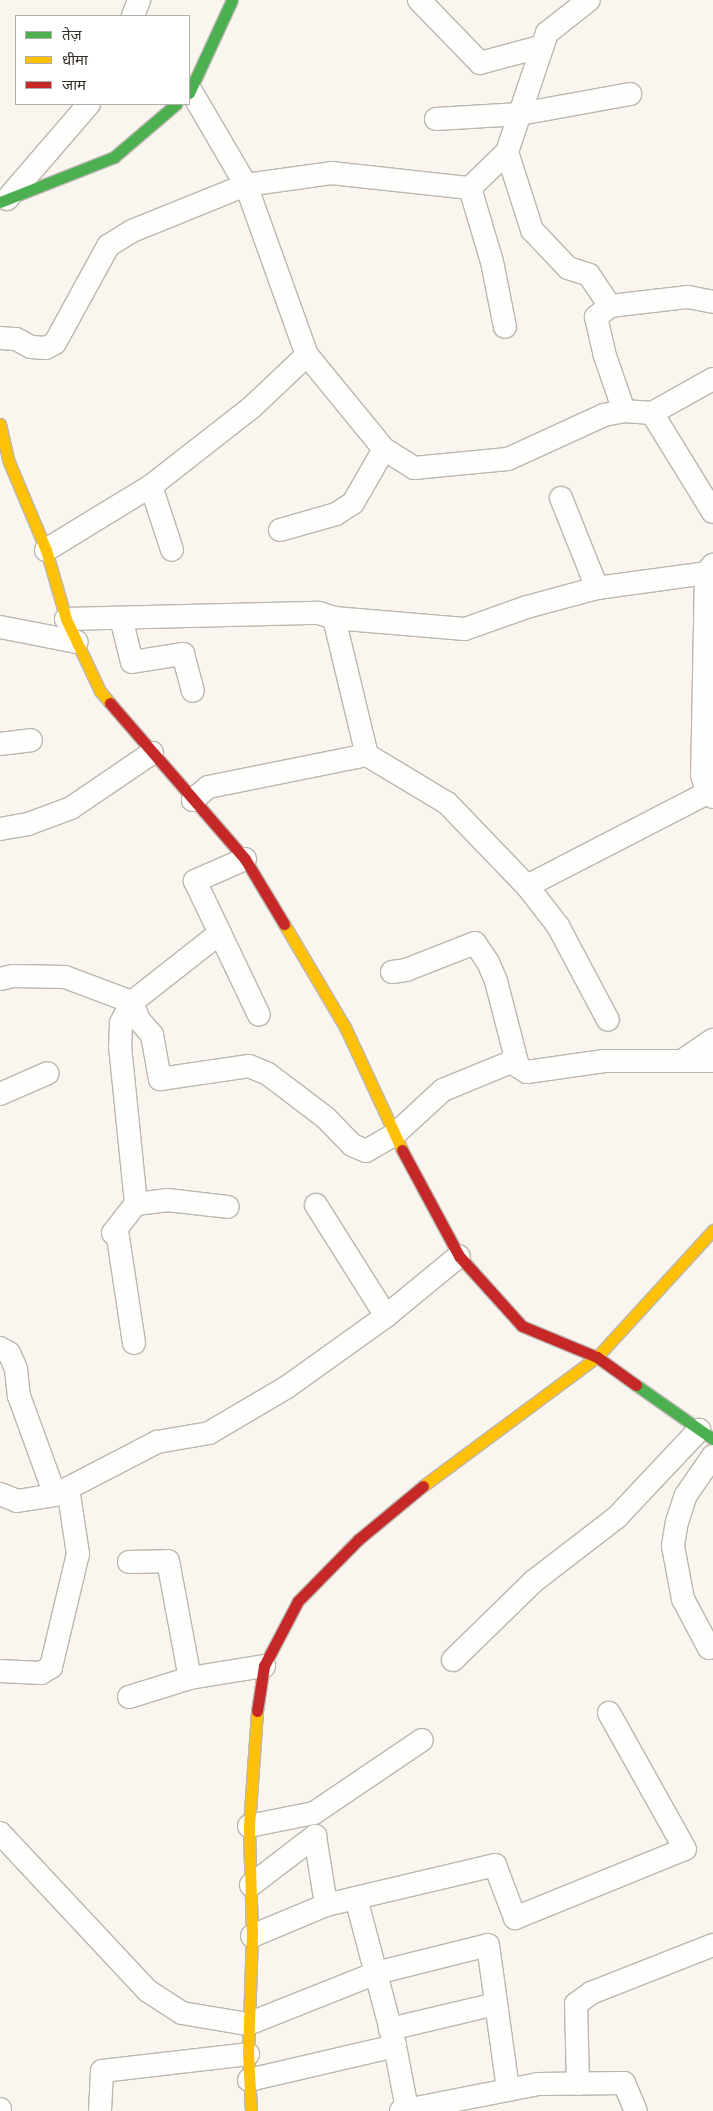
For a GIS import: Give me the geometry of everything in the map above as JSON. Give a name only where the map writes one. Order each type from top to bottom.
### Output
[{"type":"street","points":[[133,15],[139,0]]},
{"type":"street","points":[[190,86],[232,0]]},
{"type":"street","points":[[419,0],[480,62],[543,46]]},
{"type":"street","points":[[470,188],[507,152],[547,33],[589,0]]},
{"type":"street","points":[[436,119],[520,114],[630,94]]},
{"type":"street","points":[[190,103],[246,186],[307,355],[384,449],[414,468],[508,459],[604,415],[624,410],[652,413],[713,379]]},
{"type":"street","points":[[4,200],[88,105]]},
{"type":"street","points":[[4,200],[114,157],[175,105]]},
{"type":"street","points":[[507,152],[532,230],[568,268],[589,275],[610,306]]},
{"type":"street","points":[[0,338],[16,338],[31,347],[46,348],[55,343],[108,246],[132,231],[246,186],[331,173],[470,188]]},
{"type":"street","points":[[470,188],[492,262],[505,327]]},
{"type":"street","points":[[624,410],[604,353],[596,317],[610,306],[688,297],[713,302]]},
{"type":"street","points":[[46,550],[151,486],[252,407],[307,355]]},
{"type":"street","points":[[652,413],[713,512]]},
{"type":"street","points":[[0,424],[9,462],[46,550],[66,619],[100,691],[246,859],[345,1027],[394,1135],[459,1256],[522,1326],[597,1356],[706,1435],[616,1517],[534,1581],[453,1660]]},
{"type":"street","points":[[280,530],[336,514],[354,503],[384,449]]},
{"type":"street","points":[[151,486],[172,550]]},
{"type":"street","points":[[561,498],[597,588]]},
{"type":"street","points":[[66,619],[319,614],[334,618],[465,629],[526,607],[597,588],[709,569],[702,775],[710,795],[527,886]]},
{"type":"street","points":[[120,618],[132,662],[183,654],[193,692]]},
{"type":"street","points":[[334,618],[367,755]]},
{"type":"street","points":[[0,627],[77,642]]},
{"type":"street","points":[[0,744],[32,740]]},
{"type":"street","points":[[0,829],[28,824],[71,808],[152,753]]},
{"type":"street","points":[[194,800],[208,787],[367,755],[447,803],[527,886],[558,926],[608,1020]]},
{"type":"street","points":[[246,859],[195,881],[259,1015]]},
{"type":"street","points":[[134,1342],[118,1237],[113,1233],[136,1204],[120,1046],[120,1024],[132,1002],[220,933]]},
{"type":"street","points":[[392,972],[406,970],[475,943],[488,962],[496,981],[518,1066]]},
{"type":"street","points":[[0,979],[12,976],[65,977],[132,1002]]},
{"type":"street","points":[[132,1002],[138,1020],[152,1036],[160,1079],[250,1066],[268,1074],[326,1118],[352,1145],[366,1151],[394,1135],[443,1090],[512,1062],[527,1072],[604,1061],[713,1061]]},
{"type":"street","points":[[683,1060],[713,1040]]},
{"type":"street","points":[[0,1094],[48,1073]]},
{"type":"street","points":[[136,1204],[168,1200],[228,1207]]},
{"type":"street","points":[[316,1205],[386,1316]]},
{"type":"street","points":[[251,2111],[248,2054],[252,1936],[249,1826],[256,1720],[264,1666],[298,1600],[359,1539],[448,1465],[597,1356],[713,1230]]},
{"type":"street","points":[[0,1494],[16,1501],[62,1491],[157,1442],[209,1433],[287,1387],[386,1316],[459,1256]]},
{"type":"street","points":[[0,1348],[9,1353],[16,1369],[19,1396],[62,1491],[78,1554],[51,1667],[41,1673],[0,1671]]},
{"type":"street","points":[[709,1648],[683,1599],[673,1546],[677,1522],[686,1495],[713,1456]]},
{"type":"street","points":[[129,1562],[168,1561],[190,1678]]},
{"type":"street","points":[[129,1697],[190,1678],[264,1666]]},
{"type":"street","points":[[252,1936],[326,1905],[495,1865],[515,1918],[685,1849],[609,1713]]},
{"type":"street","points":[[249,1826],[314,1813],[422,1740]]},
{"type":"street","points":[[0,1833],[148,1991],[182,2013],[248,2024],[376,1973],[488,1945],[508,2090]]},
{"type":"street","points":[[250,1885],[315,1836],[326,1905]]},
{"type":"street","points":[[356,1898],[392,2038],[404,2110],[446,2106],[538,2084],[624,2083],[636,2111]]},
{"type":"street","points":[[578,2084],[576,2004],[591,1992],[713,1944]]},
{"type":"street","points":[[249,2080],[392,2038],[496,2004]]},
{"type":"street","points":[[100,2111],[102,2071],[248,2054]]},
{"type":"traffic: fast","points":[[190,91],[232,0]]},
{"type":"traffic: fast","points":[[0,202],[114,157],[175,105]]},
{"type":"traffic: fast","points":[[636,1385],[713,1439]]},
{"type":"traffic: slow","points":[[0,424],[9,462],[46,550],[66,619],[100,691],[110,703]]},
{"type":"traffic: slow","points":[[284,924],[345,1027],[402,1150]]},
{"type":"traffic: slow","points":[[423,1486],[597,1357],[713,1230]]},
{"type":"traffic: slow","points":[[251,2111],[248,2054],[252,1936],[249,1826],[257,1711]]},
{"type":"traffic: jam","points":[[110,703],[245,859],[284,924]]},
{"type":"traffic: jam","points":[[402,1150],[459,1256],[522,1326],[597,1357],[636,1385]]},
{"type":"traffic: jam","points":[[257,1711],[264,1666],[298,1601],[359,1539],[423,1486]]}]
